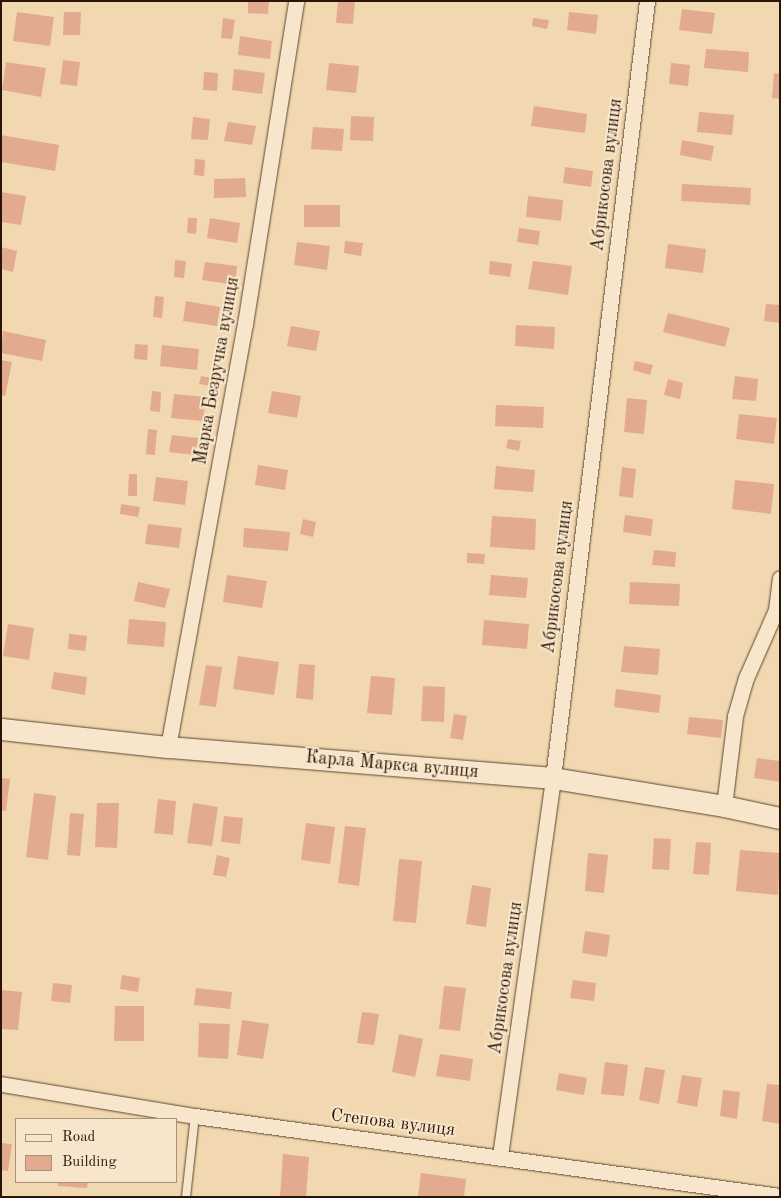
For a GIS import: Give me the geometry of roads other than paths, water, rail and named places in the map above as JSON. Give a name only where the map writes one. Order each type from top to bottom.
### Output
[{"type":"street","name":"Марка Безручка вулиця","points":[[168,747],[246,324],[296,1]]},
{"type":"street","name":"Абрикосова вулиця","points":[[500,1156],[553,778],[647,1]]},
{"type":"street","points":[[724,806],[736,716],[746,678],[776,610],[780,578]]},
{"type":"street","name":"Карла Маркса вулиця","points":[[1,729],[168,747],[553,778],[724,806],[780,818]]},
{"type":"street","name":"Степова вулиця","points":[[1,1084],[195,1116],[500,1156],[780,1196]]},
{"type":"lane","points":[[186,1197],[195,1116]]}]
